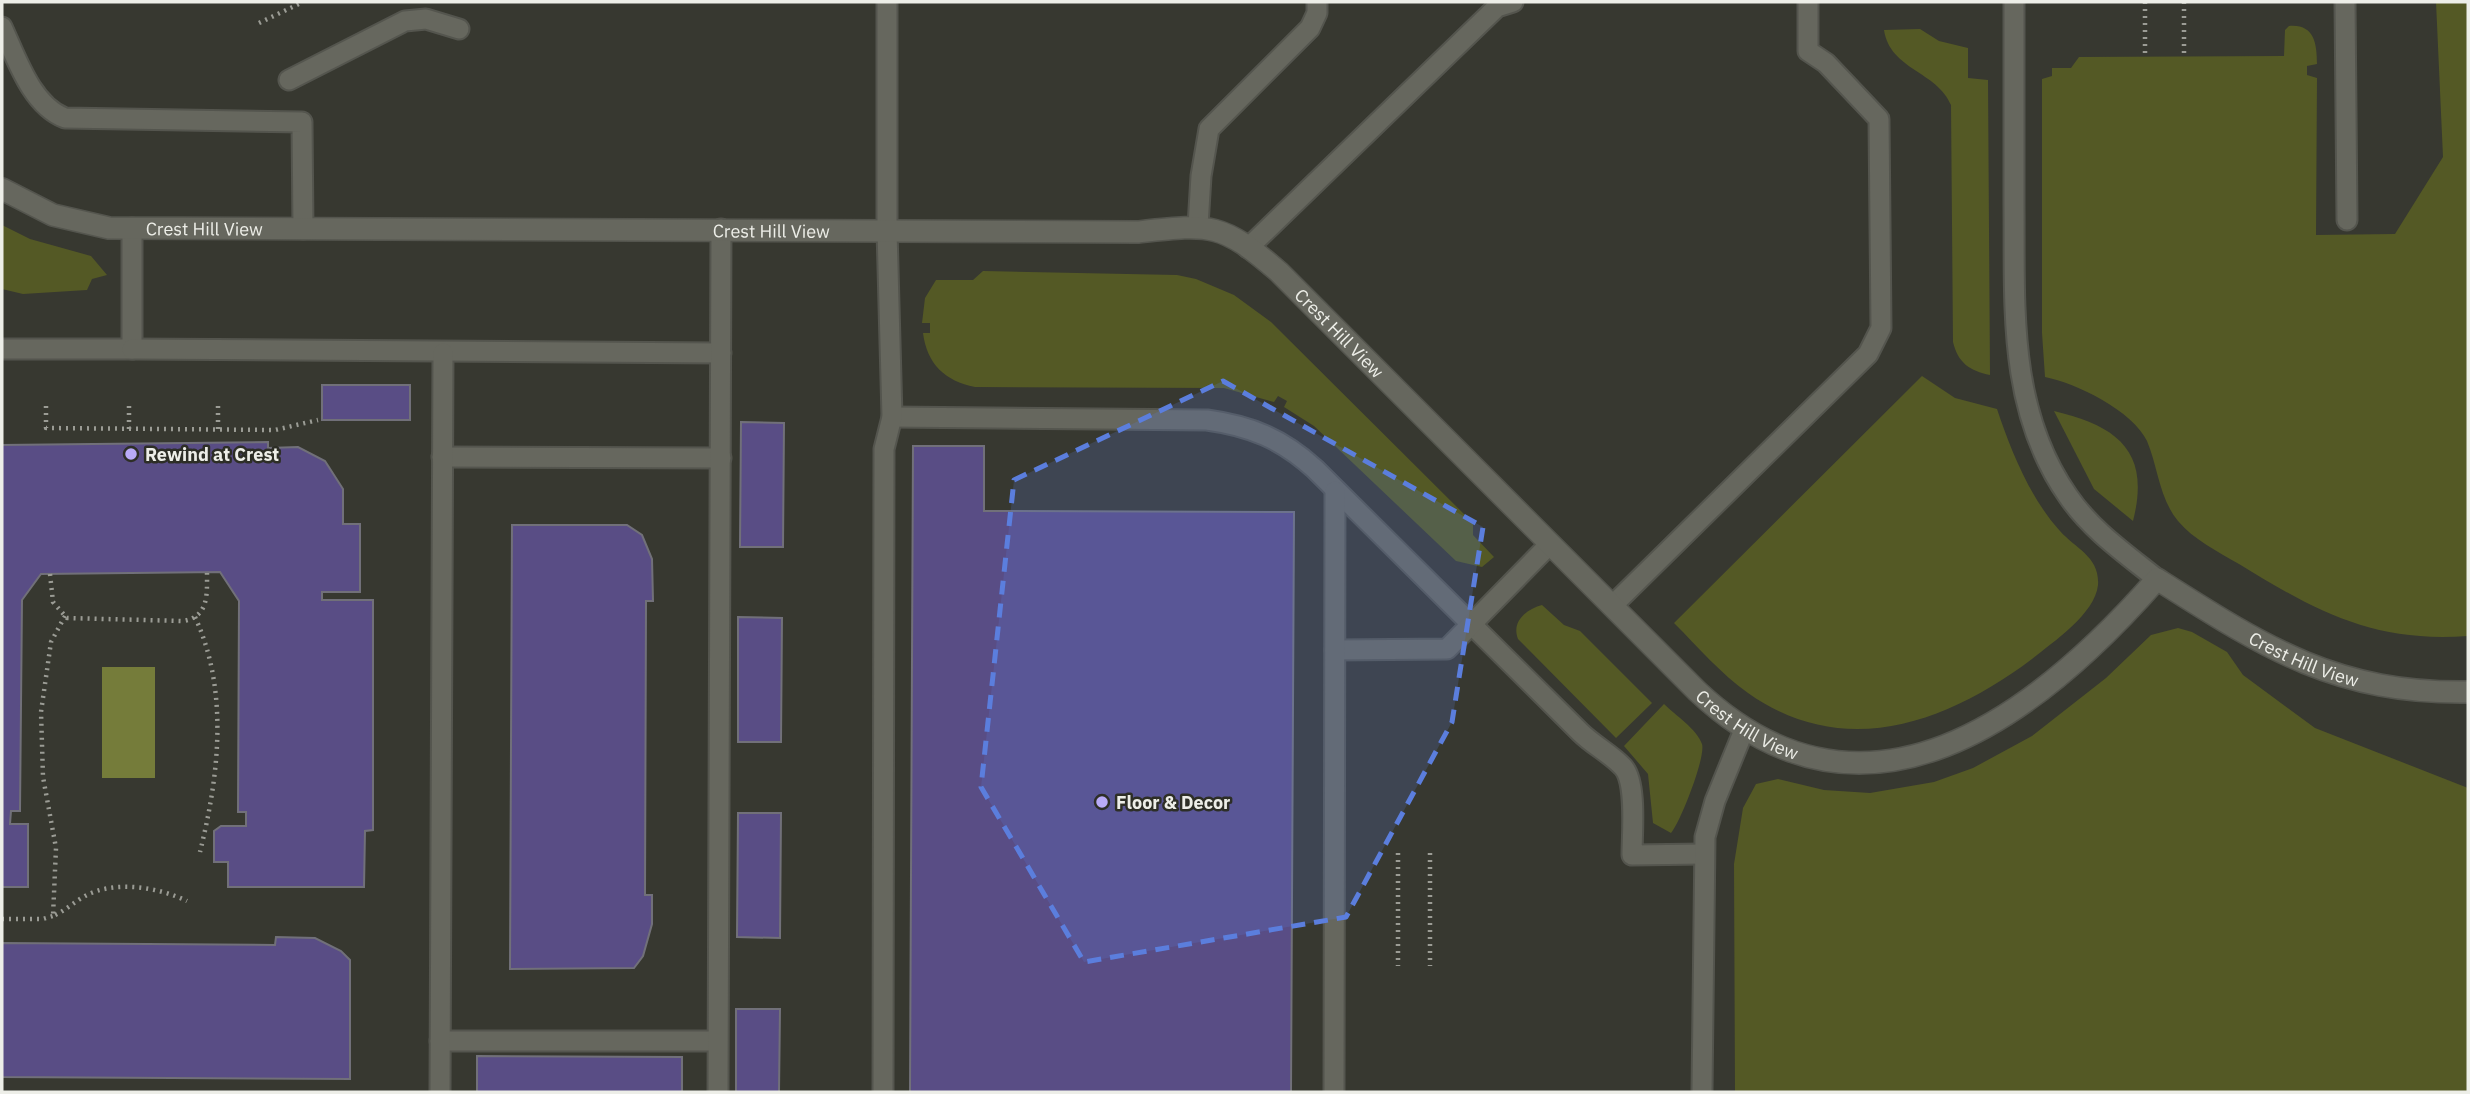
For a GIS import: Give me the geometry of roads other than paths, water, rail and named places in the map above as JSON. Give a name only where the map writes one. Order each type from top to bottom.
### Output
[{"type":"street","name":"Crest Hill View","points":[[2,189],[25,203],[74,222],[132,229],[1138,232],[1198,226],[1218,230],[1248,248],[1279,272],[1707,700],[1744,730],[1787,749],[1832,760],[1896,759],[1937,749],[2008,715],[2054,682],[2099,641],[2157,579],[2269,648],[2320,671],[2370,685],[2421,693],[2468,692]]},
{"type":"lane","points":[[883,1092],[884,449],[892,417],[887,230],[887,2]]},
{"type":"lane","points":[[1198,226],[1201,176],[1209,129],[1310,28],[1317,13],[1317,2]]},
{"type":"lane","points":[[1248,248],[1497,7],[1513,2]]},
{"type":"lane","points":[[1612,606],[1868,354],[1881,328],[1880,125],[1875,114],[1826,63],[1808,51],[1808,2]]},
{"type":"lane","points":[[2014,2],[2015,322],[2022,390],[2037,436],[2066,494],[2093,526],[2157,579]]},
{"type":"lane","points":[[2345,2],[2347,220]]},
{"type":"lane","points":[[289,80],[396,24],[415,10],[459,29]]},
{"type":"lane","points":[[2,27],[36,93],[51,110],[65,118],[302,122],[303,229]]},
{"type":"lane","points":[[132,229],[132,349]]},
{"type":"lane","points":[[718,1092],[720,229]]},
{"type":"lane","points":[[2,349],[721,353]]},
{"type":"lane","points":[[440,1092],[443,353]]},
{"type":"lane","points":[[892,417],[1168,418],[1233,423],[1278,440],[1296,452],[1473,623],[1580,732],[1624,767],[1629,775],[1631,795],[1632,855],[1703,854]]},
{"type":"lane","points":[[442,457],[720,458]]},
{"type":"lane","points":[[1334,1092],[1335,491]]},
{"type":"lane","points":[[1335,650],[1443,650],[1451,647],[1550,544]]},
{"type":"lane","points":[[1702,1092],[1703,854],[1715,801],[1744,730]]},
{"type":"lane","points":[[440,1041],[717,1041]]},
{"type":"place","name":"Rewind at Crest","points":[[131,454]]},
{"type":"place","name":"Floor & Decor","points":[[1102,802]]}]
